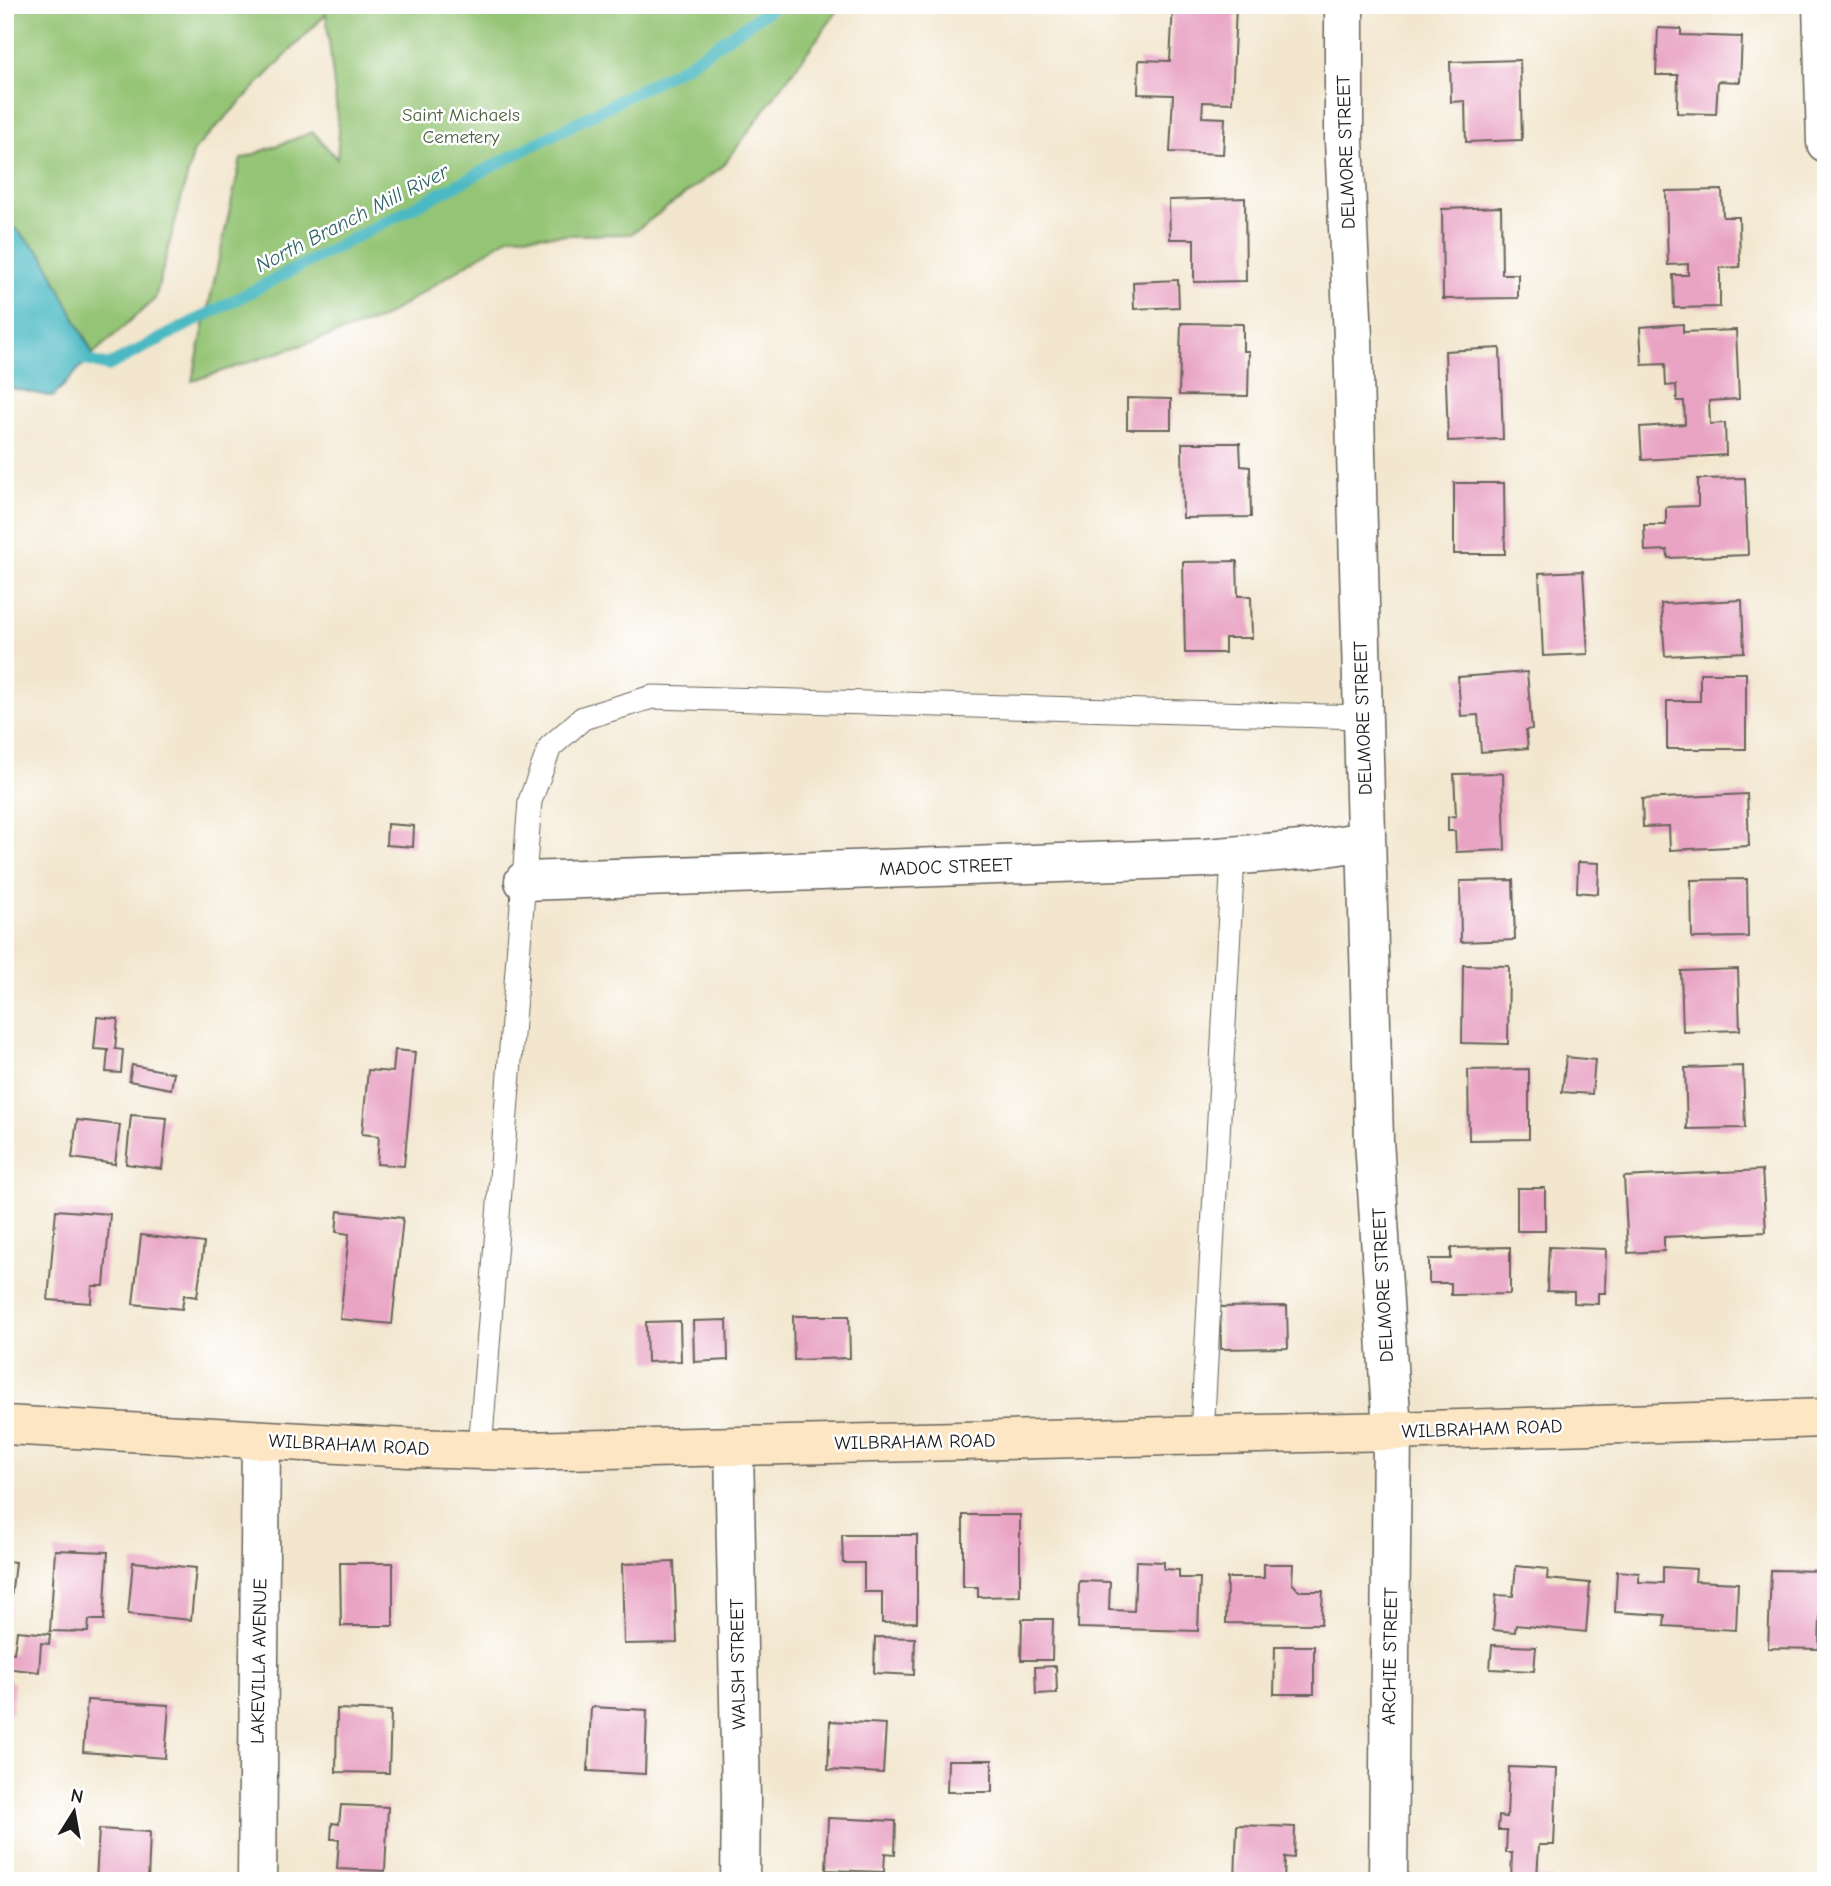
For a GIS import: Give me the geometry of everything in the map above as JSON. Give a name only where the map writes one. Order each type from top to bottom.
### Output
[{"type":"main road","name":"WILBRAHAM ROAD","points":[[5,1425],[261,1440],[559,1451],[1826,1418]]},
{"type":"street","name":"DELMORE STREET","points":[[1343,5],[1344,140],[1353,337],[1374,1140],[1392,1431]]},
{"type":"street","points":[[1822,5],[1826,143]]},
{"type":"street","name":"MADOC STREET","points":[[524,881],[1206,858],[1312,849],[1366,841]]},
{"type":"street","name":"ARCHIE STREET","points":[[1388,1881],[1392,1431]]},
{"type":"street","name":"LAKEVILLA AVENUE","points":[[257,1881],[261,1440]]},
{"type":"street","name":"WALSH STREET","points":[[734,1447],[741,1800],[740,1881]]},
{"type":"lane","points":[[480,1450],[530,801],[550,747],[583,718],[652,697],[1363,717]]},
{"type":"lane","points":[[1202,1435],[1233,856]]},
{"type":"green space","name":"Saint Michaels Cemetery","points":[[5,5],[842,5],[723,166],[631,234],[511,236],[381,319],[192,381],[241,159],[313,132],[337,159],[339,131],[326,14],[194,150],[155,299],[93,354],[43,255],[5,219]]},
{"type":"water","points":[[5,219],[43,255],[93,354],[53,397],[5,387]]},
{"type":"building","points":[[1173,5],[1236,5],[1232,103],[1203,102],[1202,117],[1225,118],[1223,154],[1170,152],[1173,95],[1138,94],[1139,60],[1170,61]]},
{"type":"building","points":[[1658,28],[1681,29],[1681,35],[1742,37],[1740,82],[1718,81],[1716,114],[1677,113],[1678,75],[1656,75]]},
{"type":"building","points":[[1520,60],[1522,140],[1466,142],[1465,101],[1451,102],[1450,62]]},
{"type":"building","points":[[1722,190],[1723,217],[1739,217],[1740,267],[1720,268],[1720,307],[1674,308],[1673,275],[1688,275],[1688,264],[1668,265],[1666,191]]},
{"type":"building","points":[[1245,198],[1246,281],[1194,282],[1194,239],[1170,239],[1169,200]]},
{"type":"building","points":[[1501,207],[1502,274],[1518,274],[1518,298],[1443,299],[1442,209]]},
{"type":"building","points":[[1178,280],[1179,307],[1134,309],[1133,282]]},
{"type":"building","points":[[1181,323],[1243,324],[1243,351],[1249,351],[1248,396],[1179,395]]},
{"type":"building","points":[[1683,324],[1683,332],[1736,330],[1739,399],[1709,401],[1710,424],[1725,423],[1726,455],[1642,460],[1640,427],[1685,424],[1684,401],[1677,401],[1676,385],[1666,386],[1665,364],[1642,365],[1640,327]]},
{"type":"building","points":[[1500,348],[1503,439],[1448,441],[1445,351]]},
{"type":"building","points":[[1127,398],[1171,399],[1171,429],[1127,429]]},
{"type":"building","points":[[1182,443],[1240,443],[1241,466],[1250,467],[1251,517],[1183,518]]},
{"type":"building","points":[[1745,478],[1748,555],[1668,558],[1667,550],[1645,551],[1644,525],[1666,525],[1666,507],[1698,506],[1698,479]]},
{"type":"building","points":[[1454,483],[1504,483],[1505,554],[1454,554]]},
{"type":"building","points":[[1237,561],[1238,596],[1251,596],[1252,638],[1225,638],[1225,653],[1185,653],[1183,562]]},
{"type":"building","points":[[1583,571],[1588,654],[1543,656],[1539,573]]},
{"type":"building","points":[[1742,600],[1744,652],[1665,656],[1661,604]]},
{"type":"building","points":[[1527,672],[1532,729],[1526,730],[1528,748],[1481,752],[1478,715],[1461,716],[1458,677]]},
{"type":"building","points":[[1700,673],[1746,673],[1746,749],[1667,749],[1667,701],[1700,701]]},
{"type":"building","points":[[1503,773],[1505,850],[1456,852],[1455,831],[1448,831],[1448,817],[1456,816],[1454,774]]},
{"type":"building","points":[[1747,794],[1749,846],[1670,850],[1669,826],[1643,827],[1642,799]]},
{"type":"building","points":[[387,824],[414,826],[413,847],[386,845]]},
{"type":"building","points":[[1578,862],[1599,863],[1598,894],[1577,892]]},
{"type":"building","points":[[1747,879],[1748,937],[1692,938],[1691,880]]},
{"type":"building","points":[[1513,880],[1515,940],[1461,942],[1460,881]]},
{"type":"building","points":[[1463,965],[1509,966],[1508,1044],[1462,1043]]},
{"type":"building","points":[[1738,969],[1740,1030],[1683,1032],[1681,971]]},
{"type":"building","points":[[97,1017],[118,1019],[115,1049],[123,1050],[121,1073],[106,1072],[108,1050],[94,1049]]},
{"type":"building","points":[[395,1050],[415,1052],[404,1166],[377,1164],[379,1136],[362,1134],[368,1070],[393,1072]]},
{"type":"building","points":[[1566,1057],[1595,1060],[1592,1094],[1562,1092]]},
{"type":"building","points":[[132,1065],[174,1073],[171,1089],[129,1081]]},
{"type":"building","points":[[1743,1066],[1745,1128],[1687,1129],[1685,1068]]},
{"type":"building","points":[[1529,1069],[1529,1139],[1469,1140],[1468,1070]]},
{"type":"building","points":[[131,1115],[167,1118],[162,1169],[126,1164]]},
{"type":"building","points":[[77,1120],[120,1125],[115,1164],[72,1158]]},
{"type":"building","points":[[1762,1170],[1766,1232],[1664,1237],[1664,1251],[1628,1253],[1624,1177]]},
{"type":"building","points":[[1517,1188],[1545,1188],[1545,1231],[1517,1231]]},
{"type":"building","points":[[56,1210],[110,1214],[104,1286],[92,1286],[91,1303],[48,1300]]},
{"type":"building","points":[[338,1211],[403,1218],[392,1324],[340,1319],[349,1234],[336,1232]]},
{"type":"building","points":[[141,1235],[204,1243],[197,1297],[184,1295],[182,1309],[133,1304]]},
{"type":"building","points":[[1510,1247],[1510,1294],[1451,1295],[1451,1283],[1429,1283],[1429,1259],[1451,1259],[1451,1248]]},
{"type":"building","points":[[1549,1247],[1606,1249],[1605,1293],[1598,1293],[1598,1304],[1574,1303],[1574,1292],[1547,1291]]},
{"type":"building","points":[[1287,1306],[1288,1348],[1221,1349],[1220,1307]]},
{"type":"building","points":[[793,1316],[849,1316],[850,1358],[794,1360]]},
{"type":"building","points":[[727,1320],[728,1360],[694,1362],[693,1321]]},
{"type":"building","points":[[680,1321],[681,1361],[647,1362],[646,1322]]},
{"type":"building","points":[[963,1515],[1020,1515],[1020,1596],[978,1597],[978,1587],[963,1587]]},
{"type":"building","points":[[842,1535],[917,1535],[917,1622],[882,1623],[882,1592],[864,1592],[864,1563],[843,1563]]},
{"type":"building","points":[[55,1550],[108,1552],[104,1620],[89,1620],[88,1632],[50,1631]]},
{"type":"building","points":[[5,1561],[15,1562],[9,1617],[5,1617]]},
{"type":"building","points":[[1136,1561],[1164,1562],[1164,1569],[1179,1570],[1179,1578],[1200,1578],[1198,1631],[1078,1628],[1079,1581],[1110,1582],[1109,1610],[1134,1611]]},
{"type":"building","points":[[133,1562],[196,1568],[191,1620],[128,1614]]},
{"type":"building","points":[[674,1562],[677,1643],[624,1644],[622,1564]]},
{"type":"building","points":[[340,1563],[393,1563],[393,1626],[341,1626]]},
{"type":"building","points":[[1264,1564],[1293,1564],[1292,1583],[1299,1591],[1323,1591],[1321,1624],[1226,1623],[1227,1578],[1264,1578]]},
{"type":"building","points":[[1516,1566],[1548,1569],[1547,1579],[1590,1583],[1586,1632],[1516,1625],[1515,1632],[1493,1630],[1496,1595],[1513,1596]]},
{"type":"building","points":[[1663,1567],[1696,1569],[1695,1581],[1738,1583],[1736,1630],[1664,1626],[1665,1615],[1615,1612],[1617,1571],[1639,1573],[1639,1582],[1663,1583]]},
{"type":"building","points":[[1771,1570],[1826,1571],[1826,1617],[1820,1617],[1819,1649],[1768,1648]]},
{"type":"building","points":[[1022,1619],[1053,1619],[1052,1660],[1021,1660]]},
{"type":"building","points":[[17,1631],[50,1634],[49,1644],[41,1643],[39,1672],[5,1668],[5,1652],[14,1653]]},
{"type":"building","points":[[875,1637],[915,1638],[914,1675],[874,1673]]},
{"type":"building","points":[[1492,1645],[1536,1647],[1534,1671],[1490,1669]]},
{"type":"building","points":[[1275,1646],[1314,1646],[1314,1694],[1274,1694]]},
{"type":"building","points":[[1056,1666],[1057,1693],[1036,1694],[1035,1667]]},
{"type":"building","points":[[5,1682],[14,1682],[12,1713],[5,1713]]},
{"type":"building","points":[[87,1700],[169,1705],[165,1758],[83,1752]]},
{"type":"building","points":[[591,1707],[647,1710],[645,1774],[588,1771]]},
{"type":"building","points":[[337,1709],[391,1711],[389,1773],[336,1772]]},
{"type":"building","points":[[830,1721],[886,1724],[883,1773],[828,1770]]},
{"type":"building","points":[[948,1760],[992,1760],[992,1792],[947,1792]]},
{"type":"building","points":[[1509,1767],[1557,1769],[1554,1845],[1539,1845],[1537,1878],[1552,1878],[1552,1881],[1511,1881],[1512,1853],[1506,1853],[1507,1830],[1498,1830],[1499,1816],[1507,1817]]},
{"type":"building","points":[[341,1805],[388,1807],[385,1871],[337,1869],[339,1839],[331,1839],[332,1823],[339,1824]]},
{"type":"building","points":[[828,1818],[896,1821],[895,1854],[885,1853],[884,1872],[826,1870]]},
{"type":"building","points":[[1237,1825],[1295,1827],[1294,1858],[1285,1857],[1284,1881],[1235,1881]]},
{"type":"building","points":[[99,1829],[150,1832],[148,1881],[96,1881]]},
{"type":"waterway","name":"North Branch Mill River","points":[[72,356],[108,366],[687,65],[776,5]]}]
